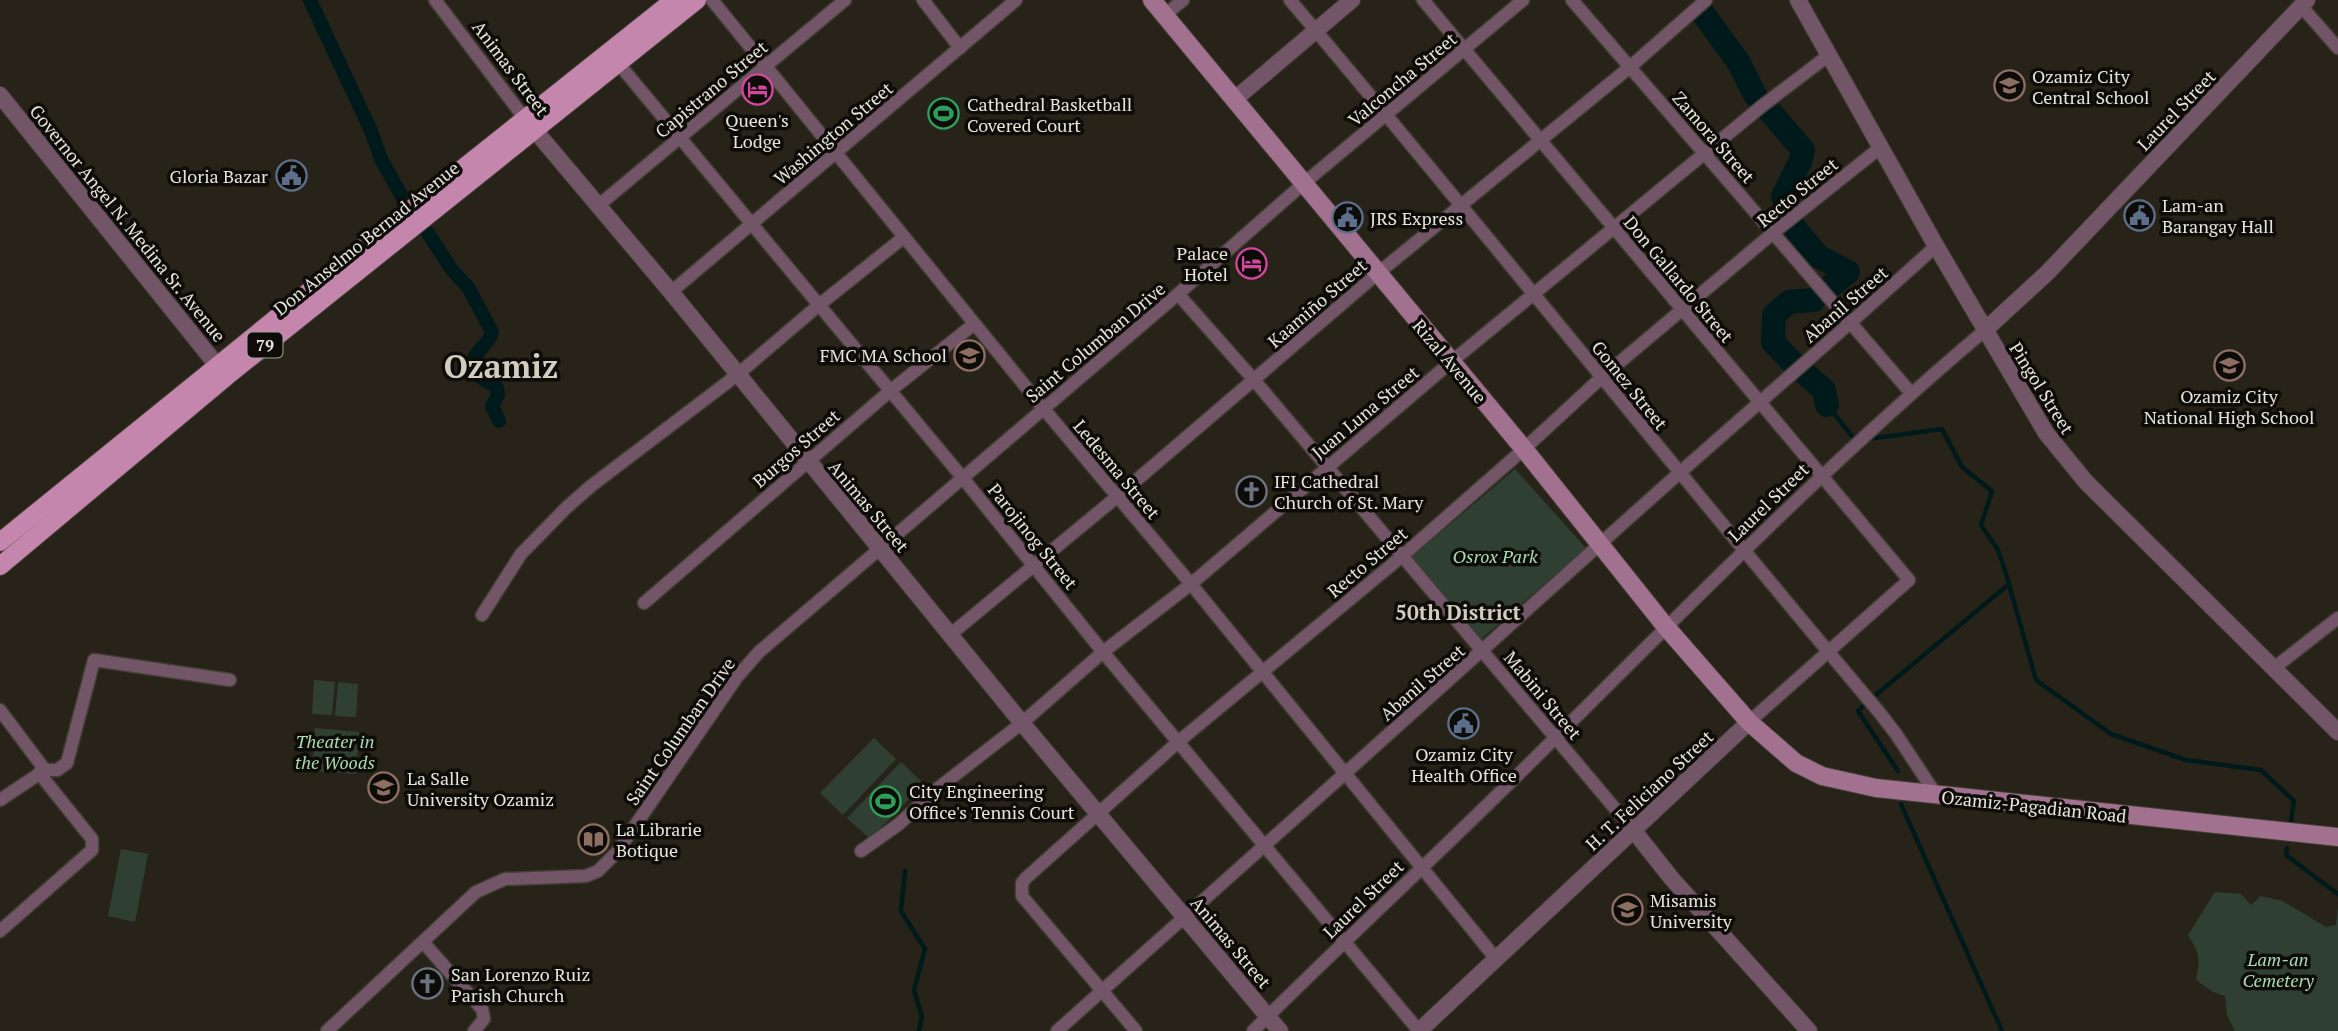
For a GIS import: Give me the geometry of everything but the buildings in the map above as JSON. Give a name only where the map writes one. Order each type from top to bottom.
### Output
[{"type":"main road","name":"Don Anselmo Bernad Avenue","points":[[0,566],[51,512],[530,124],[674,0]]},
{"type":"main road","name":"Don Anselmo Bernad Avenue","points":[[530,124],[618,63],[697,0]]},
{"type":"main road","name":"Rizal Avenue","points":[[1152,0],[1524,449],[1666,627],[1749,722]]},
{"type":"main road","name":"Don Anselmo Bernad Avenue","points":[[0,542],[51,512]]},
{"type":"main road","name":"Ozamiz-Pagadian Road","points":[[1749,722],[1796,763],[1822,776],[1850,784],[1937,796],[2338,837]]},
{"type":"street","name":"Animas Street","points":[[435,0],[530,124],[671,292],[1022,723],[1280,1031]]},
{"type":"street","name":"Ledesma Street","points":[[712,0],[974,324],[1191,584],[1497,960]]},
{"type":"street","name":"Capistrano Street","points":[[599,205],[845,0]]},
{"type":"street","points":[[923,0],[960,48]]},
{"type":"street","name":"Washington Street","points":[[671,292],[1016,0]]},
{"type":"street","points":[[1165,15],[1183,0]]},
{"type":"street","name":"Gomez Street","points":[[1290,0],[1387,114],[1601,378],[1896,734],[1937,796]]},
{"type":"street","points":[[1235,99],[1352,0]]},
{"type":"street","name":"Don Gallardo Street","points":[[1423,0],[1909,580]]},
{"type":"street","name":"Valconcha Street","points":[[1303,184],[1522,0]]},
{"type":"street","name":"Zamora Street","points":[[1572,0],[1911,393]]},
{"type":"street","name":"Kaamiño Street","points":[[951,634],[1118,496],[1377,274],[1542,141],[1706,0]]},
{"type":"street","name":"Pingol Street","points":[[1798,0],[1984,331],[2034,414],[2064,457],[2338,732]]},
{"type":"street","points":[[2304,3],[2338,48]]},
{"type":"street","name":"Laurel Street","points":[[1253,1031],[1423,869],[1666,627],[1822,477],[1911,393],[2047,273],[2304,3]]},
{"type":"street","name":"Juan Luna Street","points":[[861,852],[1022,723],[1103,652],[1191,584],[1451,362],[1706,155],[1762,106],[1829,55]]},
{"type":"street","name":"Parojinog Street","points":[[618,63],[1419,1031]]},
{"type":"street","name":"Governor Angel N. Medina Sr. Avenue","points":[[0,95],[222,371]]},
{"type":"street","name":"Recto Street","points":[[1136,1031],[1022,895],[1021,889],[1026,878],[1178,742],[1401,557],[1601,378],[1773,233],[1881,147]]},
{"type":"street","name":"Saint Columban Drive","points":[[327,1031],[476,892],[491,884],[519,877],[571,878],[598,872],[617,852],[751,660],[782,630],[1178,294],[1303,184]]},
{"type":"street","points":[[482,615],[521,554],[541,531],[591,486],[737,375],[904,237]]},
{"type":"street","name":"Abanil Street","points":[[1056,1031],[1759,401],[1936,246]]},
{"type":"street","name":"Mabini Street","points":[[1178,294],[1254,380],[1634,831]]},
{"type":"street","name":"Burgos Street","points":[[644,603],[890,391],[974,324]]},
{"type":"street","name":"H. T. Feliciano Street","points":[[1419,1031],[1749,722],[1909,580]]},
{"type":"street","points":[[2274,668],[2338,618]]},
{"type":"street","points":[[0,800],[42,771],[57,771],[67,763],[93,660],[230,680]]},
{"type":"street","points":[[0,710],[92,839],[92,850],[0,931]]},
{"type":"street","points":[[1634,831],[1672,879],[1810,1031]]},
{"type":"street","points":[[423,942],[482,1009],[484,1019],[474,1031]]},
{"type":"green space","name":"Osrox Park","points":[[1515,469],[1586,548],[1480,640],[1407,561]]},
{"type":"green space","points":[[314,680],[335,682],[332,715],[312,714]]},
{"type":"green space","points":[[338,682],[358,684],[356,717],[335,716]]},
{"type":"green space","name":"Theater in the Woods","points":[[315,728],[359,732],[356,774],[312,771]]},
{"type":"green space","name":"City Engineering Office's Tennis Court","points":[[874,738],[896,759],[843,815],[820,793]]},
{"type":"green space","name":"City Engineering Office's Tennis Court","points":[[901,762],[924,784],[870,839],[847,818]]},
{"type":"green space","points":[[121,849],[148,854],[135,922],[108,916]]},
{"type":"green space","name":"Lam-an Cemetery","points":[[2215,892],[2241,894],[2251,905],[2261,896],[2282,901],[2326,927],[2336,925],[2338,907],[2338,1031],[2235,1031],[2227,1016],[2225,996],[2213,992],[2196,980],[2198,956],[2188,935]]},
{"type":"waterway","points":[[310,0],[371,131],[381,159],[405,202]]},
{"type":"waterway","points":[[1702,12],[1739,63],[1755,95]]},
{"type":"waterway","points":[[1767,108],[1803,150],[1783,196],[1787,204]]},
{"type":"waterway","points":[[1792,225],[1818,256],[1848,272],[1827,289]]},
{"type":"waterway","points":[[428,233],[452,270],[468,287],[492,332],[476,355],[473,365],[479,376],[497,388],[498,395],[492,406],[499,421]]},
{"type":"waterway","points":[[1792,362],[1773,342],[1774,315],[1789,302],[1814,300]]},
{"type":"waterway","points":[[1802,371],[1824,390],[1827,405]]},
{"type":"waterway","points":[[1827,405],[1852,436]]},
{"type":"waterway","points":[[1868,439],[1942,429],[1962,467],[1992,491],[1981,525],[1998,550],[2036,680],[2111,734],[2186,760],[2261,770],[2294,801],[2291,821]]},
{"type":"waterway","points":[[1877,694],[2009,584]]},
{"type":"waterway","points":[[1863,706],[1858,711],[1898,771]]},
{"type":"waterway","points":[[1901,804],[2002,1031]]},
{"type":"waterway","points":[[2287,848],[2286,855],[2338,894]]},
{"type":"waterway","points":[[905,871],[901,911],[925,949],[914,990],[922,1017],[919,1031]]},
{"type":"place","name":"Ozamiz City Central School","points":[[2009,86]]},
{"type":"place","name":"Queen's Lodge","points":[[757,89]]},
{"type":"place","name":"Cathedral Basketball Covered Court","points":[[944,114]]},
{"type":"place","name":"Gloria Bazar","points":[[291,176]]},
{"type":"place","name":"Lam-an Barangay Hall","points":[[2139,215]]},
{"type":"place","name":"JRS Express","points":[[1347,218]]},
{"type":"place","name":"Palace Hotel","points":[[1251,263]]},
{"type":"place","name":"FMC MA School","points":[[970,355]]},
{"type":"place","name":"Ozamiz City National High School","points":[[2229,365]]},
{"type":"place","name":"IFI Cathedral Church of St. Mary","points":[[1251,491]]},
{"type":"place","name":"Ozamiz City Health Office","points":[[1464,723]]},
{"type":"place","name":"La Salle University Ozamiz","points":[[384,788]]},
{"type":"place","name":"City Engineering Office's Tennis Court","points":[[886,801]]},
{"type":"place","name":"La Librarie Botique","points":[[593,839]]},
{"type":"place","name":"Misamis University","points":[[1627,910]]},
{"type":"place","name":"San Lorenzo Ruiz Parish Church","points":[[428,984]]},
{"type":"district","name":"Ozamiz","points":[[501,366]]},
{"type":"district","name":"50th District","points":[[1458,612]]}]
